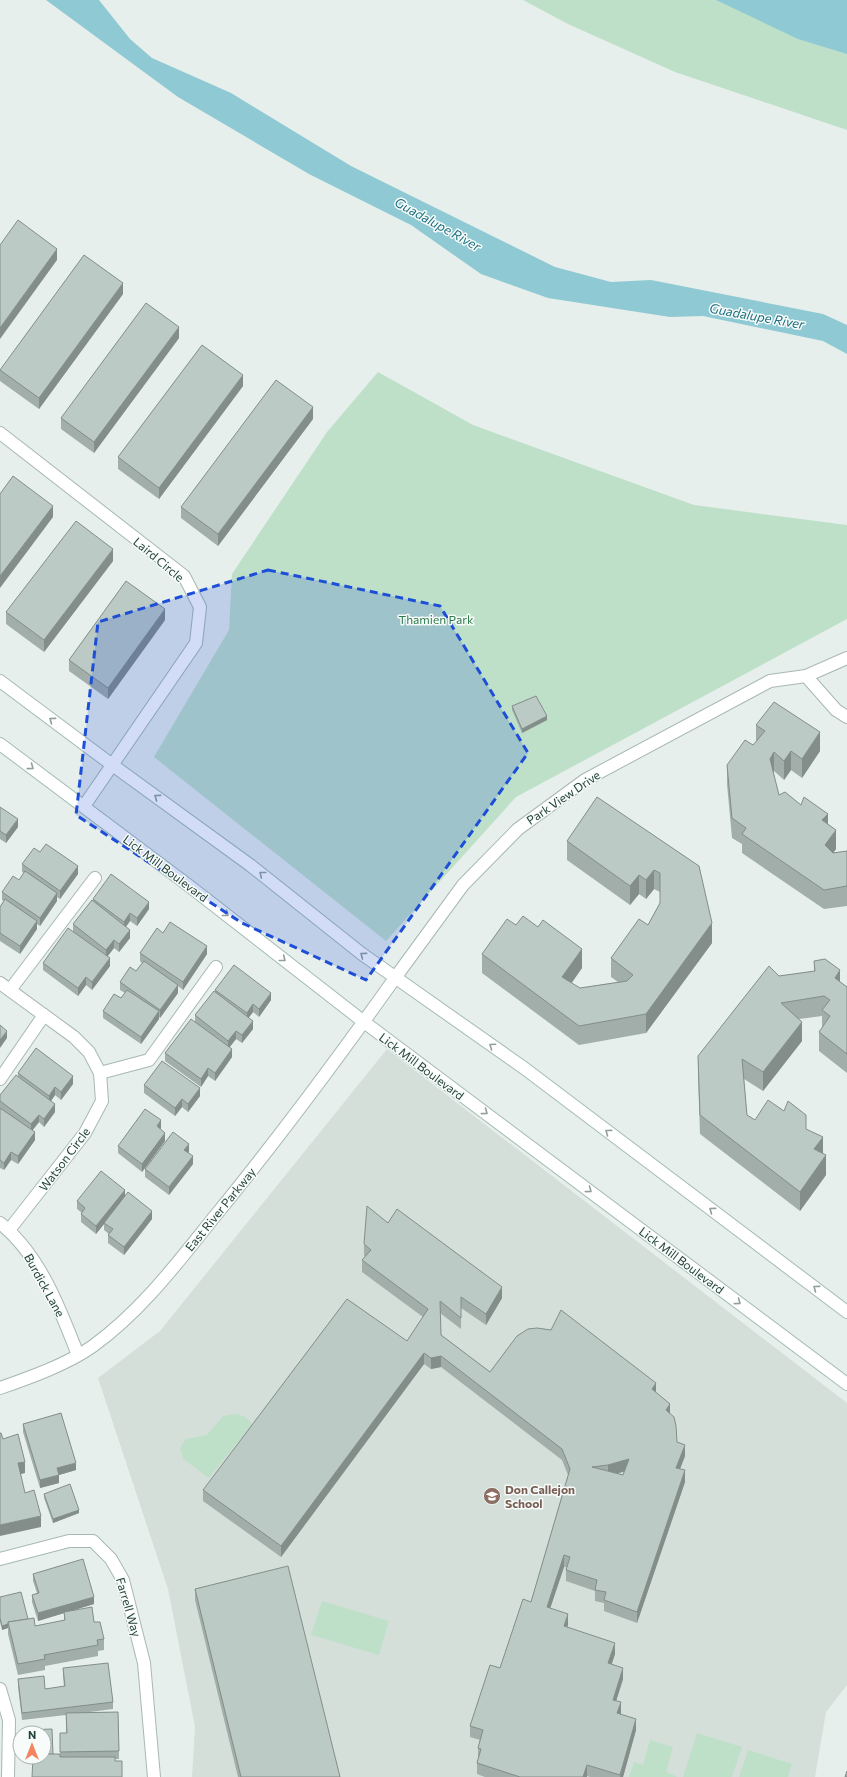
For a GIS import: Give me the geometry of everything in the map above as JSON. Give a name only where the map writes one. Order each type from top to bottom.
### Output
[{"type":"main road","name":"Laird Circle","points":[[0,433],[184,576],[200,607],[196,643],[111,764],[84,806]]},
{"type":"main road","name":"Park View Drive","points":[[395,978],[463,885],[518,829],[585,780],[770,681],[806,676],[847,658]]},
{"type":"main road","points":[[806,676],[836,710],[847,717]]},
{"type":"main road","points":[[0,681],[250,865],[362,954],[530,1073],[847,1312]]},
{"type":"main road","name":"Lick Mill Boulevard","points":[[0,744],[188,885],[364,1022],[847,1384]]},
{"type":"main road","points":[[5,986],[95,878]]},
{"type":"main road","points":[[100,1073],[148,1060],[216,967]]},
{"type":"main road","name":"East River Parkway","points":[[0,1388],[27,1379],[93,1347],[122,1324],[155,1290],[246,1179],[364,1022],[395,978]]},
{"type":"main road","name":"Watson Circle","points":[[4,1227],[85,1133],[102,1102],[100,1073],[90,1052],[74,1037],[5,986]]},
{"type":"main road","points":[[0,1079],[44,1015]]},
{"type":"main road","name":"Burdick Lane","points":[[4,1227],[32,1257],[60,1309],[78,1355]]},
{"type":"main road","name":"Farrell Way","points":[[0,1559],[69,1541],[93,1541],[111,1559],[123,1580],[144,1663],[154,1777]]},
{"type":"main road","points":[[0,1689],[9,1720],[8,1777]]},
{"type":"highlighted area","points":[[268,570],[440,606],[528,753],[366,980],[242,923],[76,815],[98,622]]},
{"type":"shaded area","name":"Don Callejon School","points":[[387,1049],[847,1403],[847,1685],[826,1712],[815,1777],[192,1777],[195,1727],[168,1589],[98,1378],[160,1331]]},
{"type":"green space","points":[[523,0],[847,0],[847,130],[675,72],[568,24]]},
{"type":"green space","name":"Thamien Park","points":[[378,372],[473,425],[694,505],[847,525],[847,619],[516,797],[386,941],[154,757],[229,630],[232,574],[327,432]]},
{"type":"green space","points":[[237,1414],[246,1417],[252,1424],[209,1478],[183,1459],[180,1448],[186,1439],[207,1435],[223,1416]]},
{"type":"green space","points":[[322,1601],[389,1621],[379,1655],[311,1635]]},
{"type":"green space","points":[[697,1733],[742,1747],[732,1777],[683,1777]]},
{"type":"green space","points":[[650,1740],[673,1747],[666,1772],[678,1777],[629,1777],[634,1762],[643,1765]]},
{"type":"green space","points":[[748,1750],[792,1764],[788,1777],[739,1777]]},
{"type":"water","name":"Guadalupe River","points":[[46,0],[99,0],[130,39],[152,58],[231,93],[351,166],[555,267],[611,282],[651,280],[823,314],[847,325],[847,354],[823,341],[703,316],[670,317],[548,298],[481,274],[411,225],[309,174],[178,97]]},
{"type":"water","points":[[716,0],[847,0],[847,54],[798,39]]},
{"type":"building","points":[[18,220],[57,249],[0,328],[0,245]]},
{"type":"building","points":[[84,255],[123,283],[39,398],[0,370]]},
{"type":"building","points":[[146,303],[179,327],[94,442],[61,418]]},
{"type":"building","points":[[202,345],[243,375],[159,488],[118,457]]},
{"type":"building","points":[[276,380],[313,407],[218,534],[181,507]]},
{"type":"building","points":[[13,476],[53,506],[0,576],[0,494]]},
{"type":"building","points":[[76,521],[113,549],[44,640],[6,612]]},
{"type":"building","points":[[126,581],[165,609],[108,688],[69,660]]},
{"type":"building","points":[[536,696],[547,716],[522,729],[512,706]]},
{"type":"building","points":[[774,702],[820,732],[802,759],[791,751],[784,761],[774,752],[770,759],[779,795],[785,792],[801,805],[804,797],[828,814],[822,820],[836,830],[825,845],[833,853],[847,851],[847,886],[824,890],[742,834],[746,828],[732,818],[727,765],[745,740],[753,745],[765,731],[756,725]]},
{"type":"building","points":[[597,797],[699,866],[712,923],[646,1014],[579,1026],[482,954],[507,919],[516,925],[523,916],[538,927],[543,920],[582,949],[562,977],[580,988],[627,981],[633,975],[611,958],[639,919],[648,925],[660,903],[660,873],[654,870],[646,880],[639,875],[630,886],[567,841]]},
{"type":"building","points":[[0,807],[18,819],[6,835],[0,831]]},
{"type":"building","points":[[46,844],[78,866],[60,891],[22,864],[34,848],[40,852]]},
{"type":"building","points":[[25,871],[57,893],[40,918],[2,892],[13,876],[19,880]]},
{"type":"building","points":[[111,874],[149,902],[137,918],[130,913],[124,922],[93,899]]},
{"type":"building","points":[[5,899],[37,921],[20,946],[0,933],[0,907]]},
{"type":"building","points":[[92,900],[130,930],[119,944],[114,940],[106,950],[73,924]]},
{"type":"building","points":[[170,922],[207,946],[183,982],[140,953],[157,928],[163,933]]},
{"type":"building","points":[[68,928],[110,958],[92,982],[86,977],[78,988],[43,963]]},
{"type":"building","points":[[825,959],[840,970],[835,978],[847,987],[847,1054],[819,1032],[830,1016],[822,1010],[830,1000],[824,996],[781,1003],[802,1022],[763,1072],[742,1059],[747,1115],[755,1120],[768,1100],[784,1111],[788,1101],[806,1115],[806,1129],[823,1137],[814,1149],[826,1155],[800,1192],[700,1115],[698,1056],[769,966],[779,976],[815,971],[814,961]]},
{"type":"building","points":[[144,961],[178,985],[160,1010],[120,982],[130,967],[136,971]]},
{"type":"building","points":[[234,965],[271,993],[259,1009],[253,1004],[247,1013],[215,990]]},
{"type":"building","points":[[127,990],[159,1011],[141,1037],[103,1011],[114,994],[121,998]]},
{"type":"building","points":[[214,991],[253,1021],[242,1035],[236,1031],[228,1041],[195,1015]]},
{"type":"building","points":[[191,1019],[232,1049],[215,1073],[208,1068],[201,1079],[165,1053]]},
{"type":"building","points":[[0,1025],[7,1031],[0,1040]]},
{"type":"building","points":[[36,1048],[73,1076],[61,1092],[55,1087],[49,1096],[18,1073]]},
{"type":"building","points":[[162,1061],[200,1088],[188,1104],[182,1099],[175,1108],[144,1085]]},
{"type":"building","points":[[16,1075],[55,1104],[44,1119],[39,1115],[31,1124],[0,1101],[0,1095]]},
{"type":"building","points":[[0,1108],[35,1132],[18,1156],[11,1152],[4,1163],[0,1160]]},
{"type":"building","points":[[145,1109],[161,1120],[157,1126],[165,1133],[142,1164],[118,1146]]},
{"type":"building","points":[[173,1132],[189,1144],[184,1150],[193,1156],[169,1187],[145,1169]]},
{"type":"building","points":[[101,1171],[125,1190],[96,1226],[81,1214],[85,1208],[77,1201]]},
{"type":"building","points":[[128,1192],[152,1211],[124,1247],[108,1235],[113,1229],[104,1223]]},
{"type":"building","points":[[367,1206],[388,1223],[397,1209],[502,1287],[486,1314],[461,1297],[461,1318],[440,1301],[441,1335],[490,1372],[517,1336],[528,1329],[537,1328],[551,1330],[561,1310],[656,1383],[652,1389],[670,1404],[666,1410],[674,1417],[677,1442],[685,1445],[676,1468],[685,1470],[637,1612],[604,1600],[606,1592],[595,1590],[597,1580],[566,1570],[570,1557],[564,1555],[547,1607],[568,1614],[564,1626],[615,1643],[608,1663],[623,1668],[613,1700],[621,1702],[617,1713],[636,1719],[620,1775],[587,1765],[583,1777],[520,1777],[477,1763],[481,1749],[478,1748],[483,1730],[470,1726],[490,1665],[500,1668],[523,1599],[531,1602],[570,1469],[562,1449],[441,1356],[431,1358],[424,1353],[281,1546],[203,1490],[347,1299],[407,1341],[428,1309],[362,1260],[371,1250],[364,1244]],"holes":[[[629,1459],[623,1475],[592,1467],[608,1465]]]},
{"type":"building","points":[[61,1413],[76,1463],[57,1468],[59,1475],[40,1480],[23,1424]]},
{"type":"building","points":[[0,1433],[3,1439],[18,1434],[25,1462],[18,1463],[25,1493],[34,1490],[41,1516],[0,1525]]},
{"type":"building","points":[[70,1484],[79,1510],[53,1519],[44,1494]]},
{"type":"building","points":[[83,1559],[94,1597],[38,1613],[32,1595],[39,1593],[33,1574]]},
{"type":"building","points":[[288,1566],[340,1777],[241,1777],[195,1589]]},
{"type":"building","points":[[21,1592],[28,1619],[8,1622],[8,1624],[2,1626],[0,1618],[0,1597]]},
{"type":"building","points":[[92,1607],[94,1622],[100,1622],[104,1639],[97,1640],[98,1645],[44,1655],[45,1659],[18,1664],[8,1622],[34,1618],[35,1626],[65,1620],[64,1612]]},
{"type":"building","points":[[108,1663],[113,1702],[22,1713],[18,1679],[44,1676],[45,1689],[65,1686],[63,1668]]},
{"type":"building","points":[[118,1712],[119,1751],[60,1752],[60,1733],[67,1733],[66,1713]]},
{"type":"building","points":[[52,1729],[53,1754],[52,1754]]},
{"type":"building","points":[[52,1754],[60,1754],[60,1757],[115,1757],[115,1761],[122,1761],[122,1777],[32,1777],[33,1765],[52,1765]]},
{"type":"place","name":"Don Callejon School","points":[[492,1496]]}]
